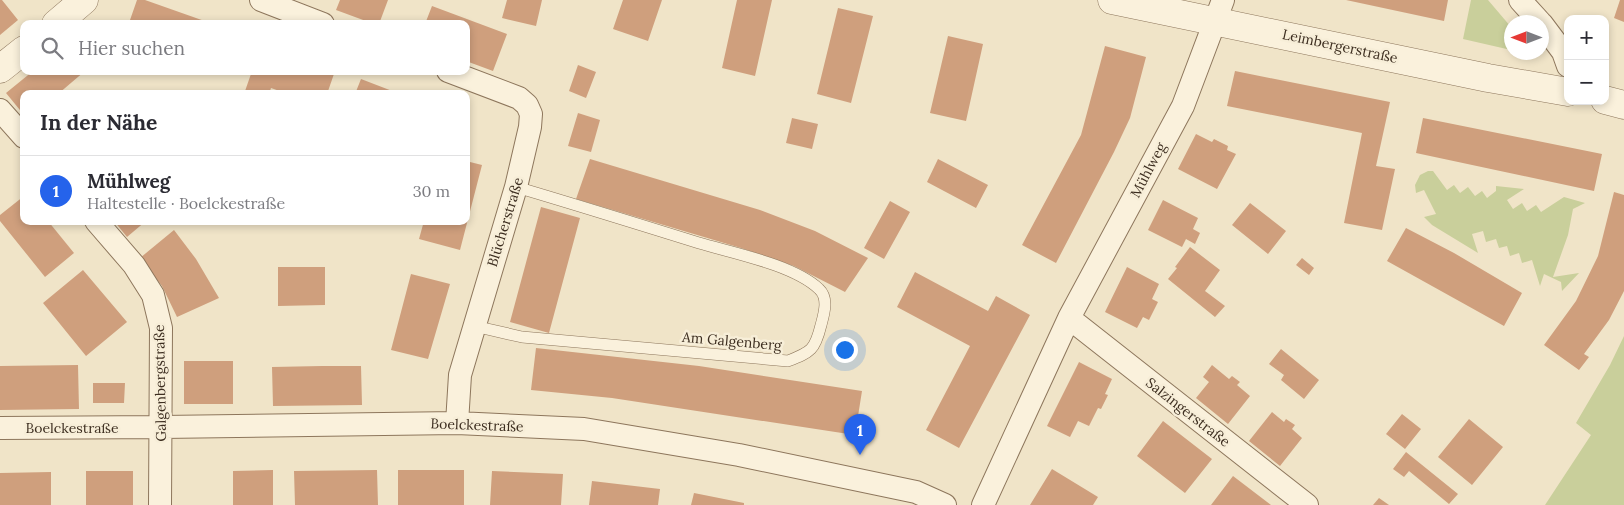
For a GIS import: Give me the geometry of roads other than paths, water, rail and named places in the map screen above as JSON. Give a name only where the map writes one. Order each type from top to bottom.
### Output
[{"type":"street","points":[[61,20],[84,0]]},
{"type":"street","points":[[261,0],[313,20]]},
{"type":"street","name":"Leimbergerstraße","points":[[1112,0],[1219,10],[1488,78],[1564,91]]},
{"type":"street","points":[[1520,0],[1534,15]]},
{"type":"street","name":"Mühlweg","points":[[983,505],[1069,318],[1183,106],[1219,10]]},
{"type":"street","points":[[1549,34],[1563,52],[1566,60]]},
{"type":"street","points":[[0,69],[20,53]]},
{"type":"street","name":"Blücherstraße","points":[[457,423],[460,375],[516,187],[530,127],[531,114],[527,105],[519,98],[459,75]]},
{"type":"street","points":[[1609,101],[1624,105]]},
{"type":"street","points":[[0,110],[20,132]]},
{"type":"street","name":"Galgenbergstraße","points":[[99,225],[134,266],[153,295],[161,328],[162,427],[160,505]]},
{"type":"street","name":"Salzingerstraße","points":[[1069,318],[1307,505]]},
{"type":"street","name":"Boelckestraße","points":[[0,428],[457,423],[584,429],[739,455],[916,492],[945,505]]},
{"type":"lane","name":"Am Galgenberg","points":[[474,326],[522,338],[788,361],[808,353],[817,341],[825,302],[820,290],[800,276],[762,261],[700,244],[516,187]]},
{"type":"place","name":"Mühlweg","points":[[860,455]]}]
